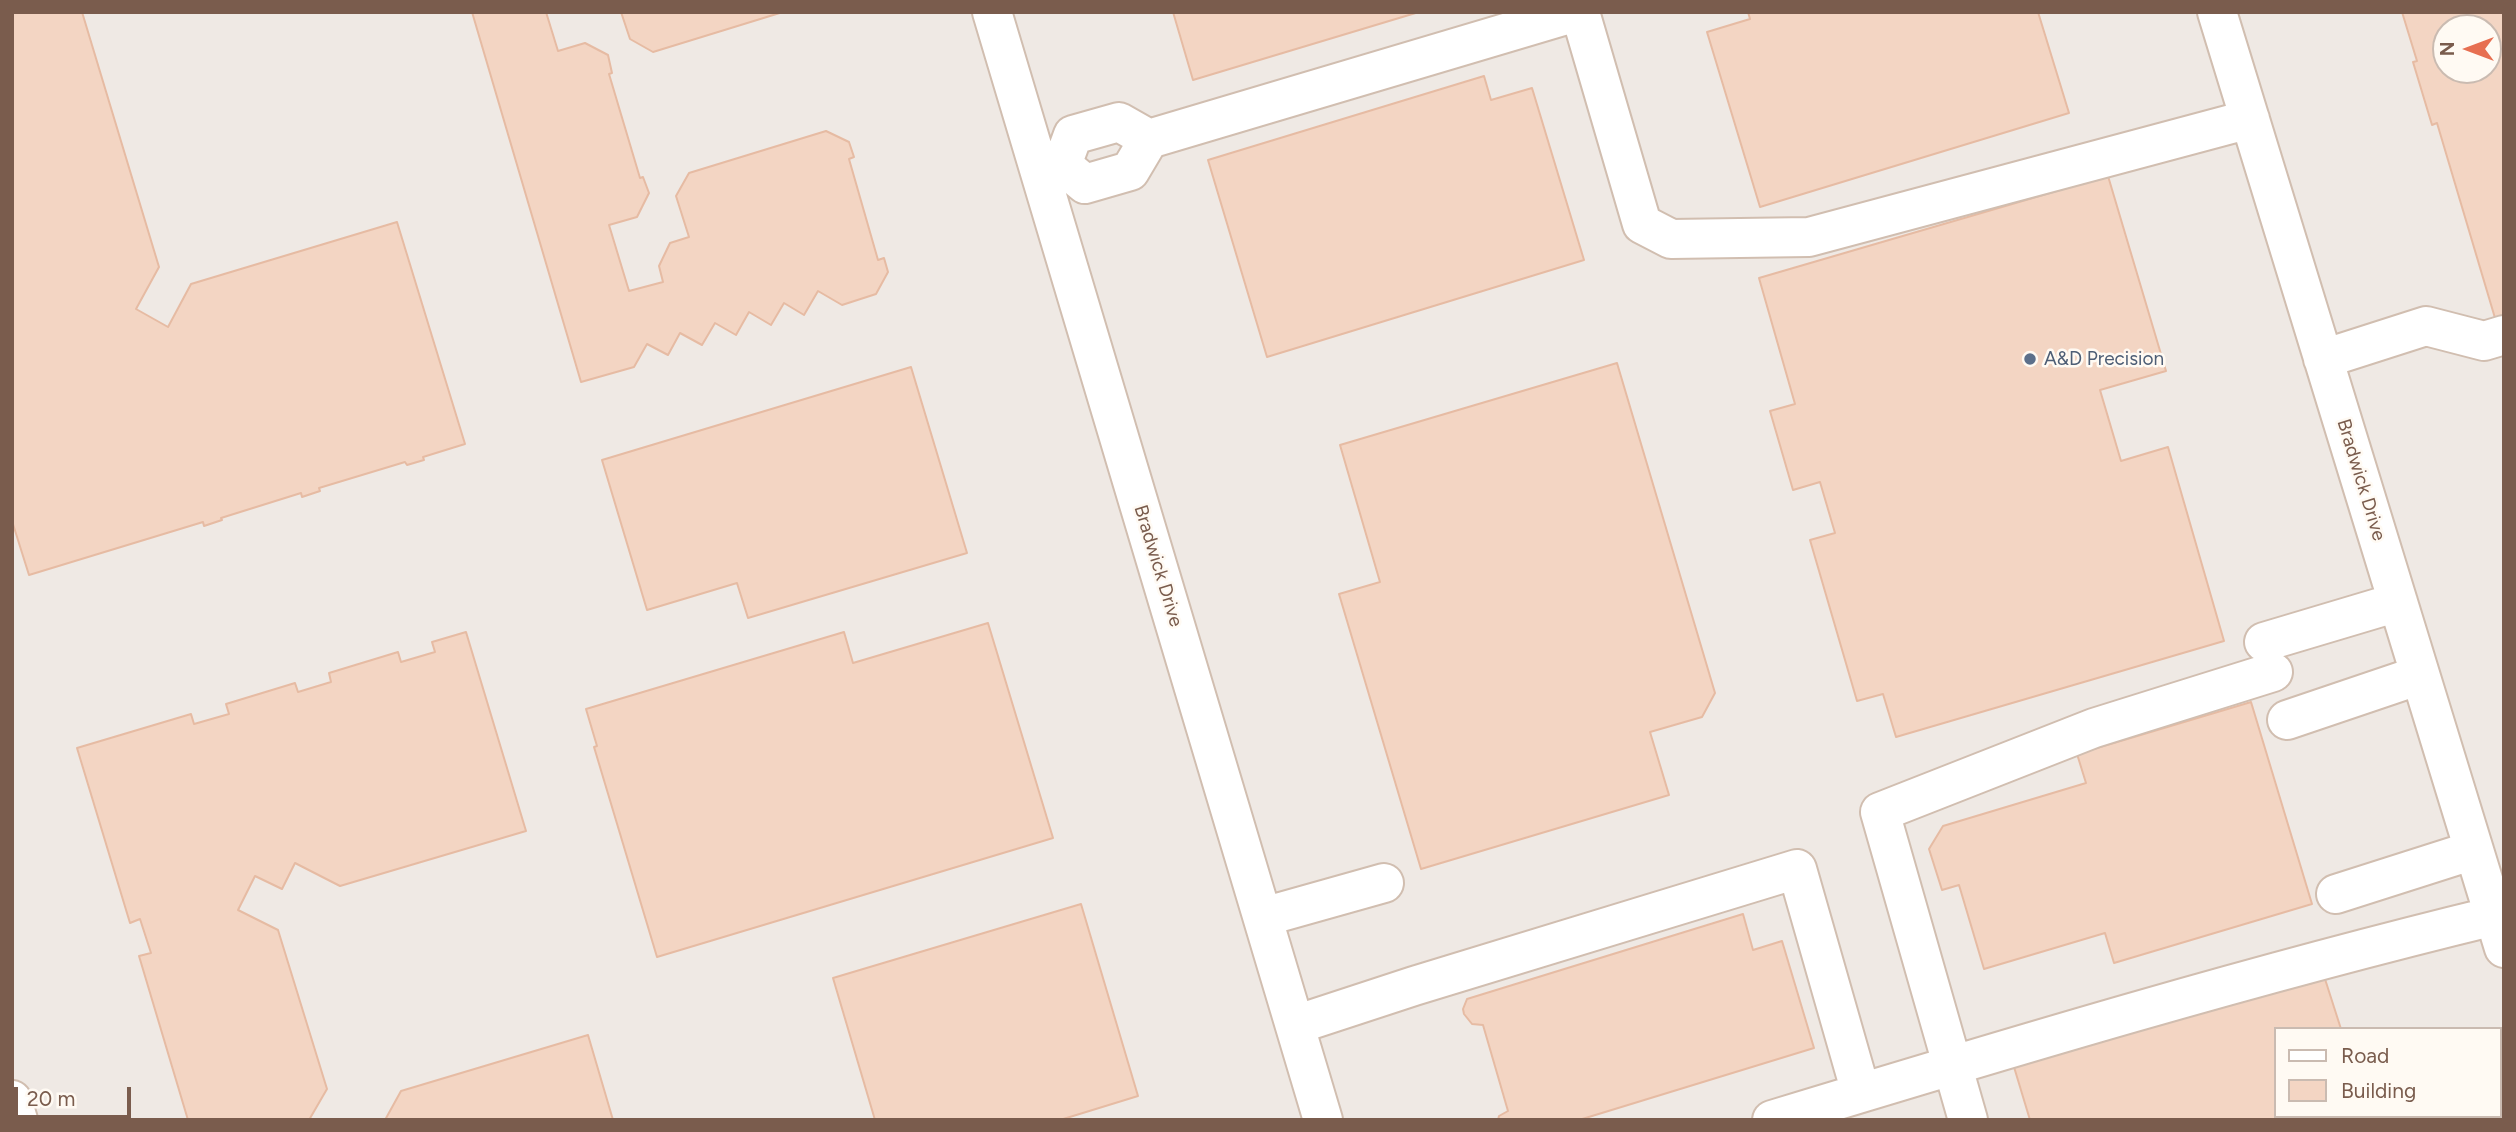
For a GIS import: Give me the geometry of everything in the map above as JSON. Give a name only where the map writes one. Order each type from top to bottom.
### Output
[{"type":"street","name":"Bradwick Drive","points":[[992,12],[1051,169],[1323,1120]]},
{"type":"street","points":[[1149,139],[1119,122],[1073,135],[1051,169],[1084,184],[1130,171],[1149,139],[1578,12],[1642,224],[1671,239],[1809,236],[2250,119]]},
{"type":"street","name":"Bradwick Drive","points":[[2217,12],[2499,932]]},
{"type":"street","points":[[2323,359],[2426,326],[2484,341],[2504,335]]},
{"type":"street","points":[[1968,1120],[1880,812],[2094,728],[2398,602]]},
{"type":"street","points":[[2287,720],[2420,675]]},
{"type":"street","points":[[2336,894],[2474,850]]},
{"type":"street","points":[[1295,1025],[1797,869],[1861,1093]]},
{"type":"street","points":[[1263,917],[1384,883]]},
{"type":"street","points":[[1772,1120],[2354,950],[2499,932]]},
{"type":"street","points":[[12,1100],[18,1120]]},
{"type":"shaded area","points":[[12,12],[2504,12],[2504,1120],[12,1120]]},
{"type":"building","points":[[12,12],[82,12],[159,267],[136,309],[168,327],[191,284],[397,222],[465,444],[423,457],[424,460],[407,465],[405,462],[319,488],[320,491],[302,497],[301,493],[204,526],[203,522],[29,575],[12,521]]},
{"type":"building","points":[[472,12],[546,12],[558,51],[585,43],[608,55],[612,73],[609,74],[640,178],[643,177],[649,193],[637,217],[609,225],[629,291],[663,282],[659,266],[670,243],[689,237],[676,196],[689,173],[826,131],[849,142],[854,157],[849,159],[878,260],[884,258],[888,272],[876,294],[842,305],[818,291],[804,315],[784,303],[771,325],[749,312],[736,335],[715,323],[702,345],[680,333],[668,355],[647,344],[634,367],[581,382]]},
{"type":"building","points":[[621,12],[783,12],[653,52],[630,39]]},
{"type":"building","points":[[1173,12],[1419,12],[1193,80]]},
{"type":"building","points":[[1748,12],[2038,12],[2069,113],[1760,207],[1707,32],[1750,19]]},
{"type":"building","points":[[2402,12],[2504,12],[2504,316],[2495,318],[2437,123],[2432,125],[2413,62],[2417,61]]},
{"type":"building","points":[[1484,76],[1491,100],[1532,88],[1584,260],[1267,357],[1208,160]]},
{"type":"building","points":[[2108,176],[2166,371],[2100,390],[2121,461],[2168,447],[2224,641],[1896,737],[1883,694],[1857,701],[1810,540],[1835,533],[1820,482],[1793,490],[1770,411],[1795,404],[1759,278]]},
{"type":"building","points":[[1617,363],[1715,693],[1702,717],[1650,732],[1669,795],[1421,869],[1339,594],[1380,582],[1340,445]]},
{"type":"building","points":[[911,367],[967,553],[748,618],[737,583],[647,610],[602,460]]},
{"type":"building","points":[[988,623],[1053,838],[657,957],[594,747],[597,746],[586,709],[844,632],[853,663]]},
{"type":"building","points":[[466,632],[526,831],[340,886],[295,863],[282,889],[255,876],[238,910],[278,930],[327,1089],[309,1120],[188,1120],[139,956],[151,953],[140,919],[130,923],[77,748],[191,714],[194,724],[229,714],[226,704],[295,683],[298,692],[331,682],[329,673],[398,652],[401,662],[435,652],[432,642]]},
{"type":"building","points":[[2251,702],[2312,904],[2114,963],[2105,933],[1984,969],[1959,885],[1942,890],[1929,849],[1943,826],[2086,783],[2077,754]]},
{"type":"building","points":[[1081,904],[1138,1096],[1060,1120],[875,1120],[833,978]]},
{"type":"building","points":[[1743,914],[1753,950],[1782,941],[1814,1048],[1579,1120],[1498,1120],[1499,1116],[1508,1111],[1483,1025],[1472,1024],[1464,1014],[1467,999]]},
{"type":"building","points":[[2303,979],[2305,985],[2325,979],[2340,1027],[2274,1027],[2274,1118],[2368,1120],[2030,1120],[2014,1067]]},
{"type":"building","points":[[588,1035],[613,1120],[385,1120],[401,1091]]},
{"type":"place","name":"A&D Precision","points":[[2030,359]]}]
